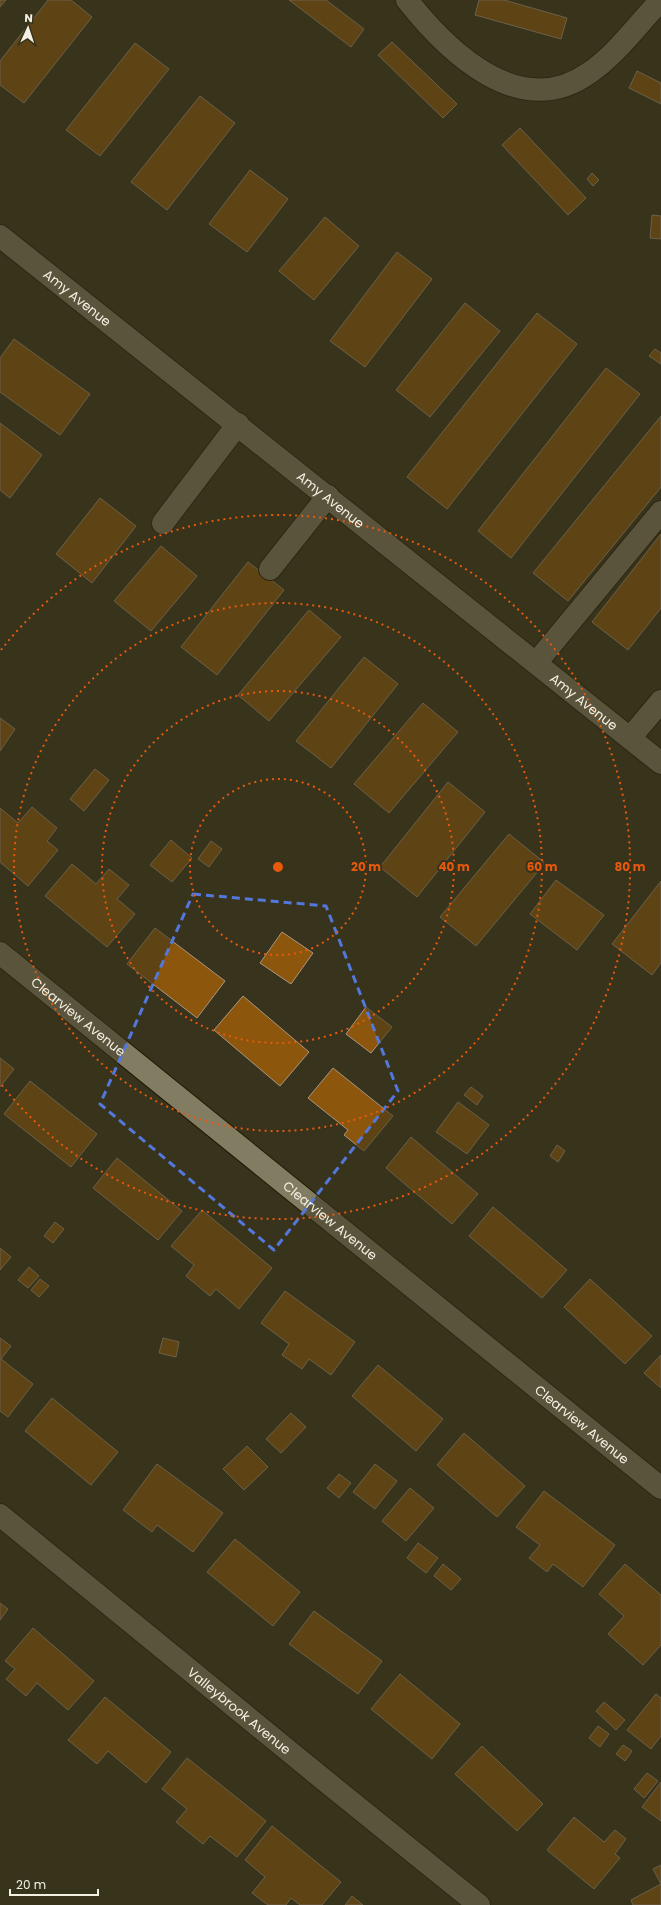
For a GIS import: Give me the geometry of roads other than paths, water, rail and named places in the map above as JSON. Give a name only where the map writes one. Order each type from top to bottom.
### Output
[{"type":"street","points":[[407,0],[449,44],[484,73],[502,83],[521,88],[539,90],[557,88],[588,74],[611,54],[661,0]]},
{"type":"street","name":"Amy Avenue","points":[[0,236],[238,424],[661,763]]},
{"type":"street","points":[[163,523],[238,424]]},
{"type":"street","points":[[270,569],[328,496]]},
{"type":"street","points":[[536,663],[661,512]]},
{"type":"street","points":[[630,738],[661,701]]},
{"type":"street","name":"Clearview Avenue","points":[[0,953],[661,1488]]},
{"type":"street","name":"Valleybrook Avenue","points":[[0,1515],[479,1905]]}]
